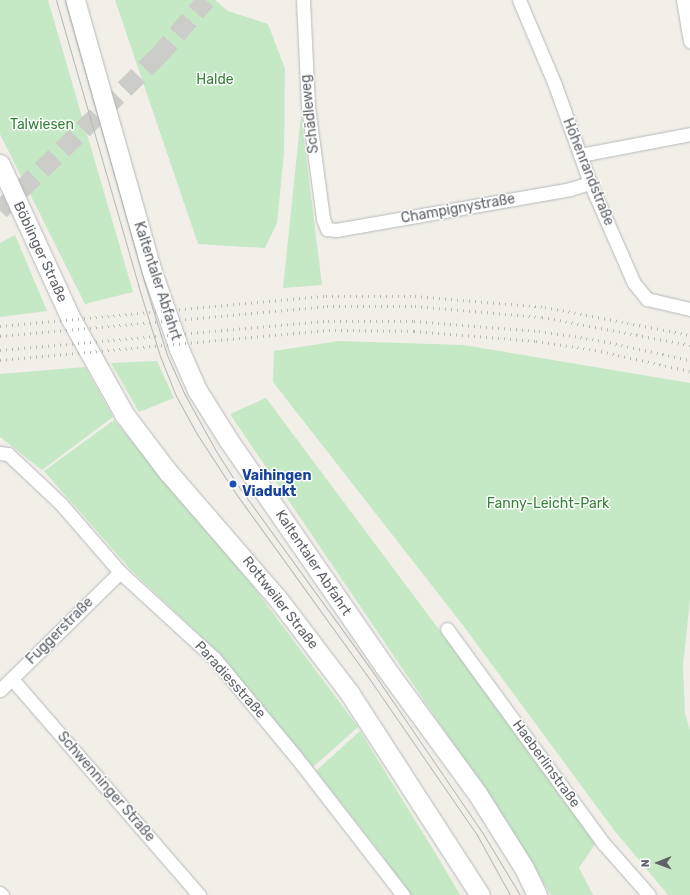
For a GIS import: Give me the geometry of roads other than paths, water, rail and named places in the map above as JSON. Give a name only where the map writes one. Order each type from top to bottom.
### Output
[{"type":"main road","name":"Kaltentaler Abfahrt","points":[[75,0],[151,269],[179,349],[197,390],[229,441],[384,666],[477,793],[524,868],[537,895]]},
{"type":"main road","name":"Böblinger Straße","points":[[0,164],[71,319]]},
{"type":"main road","name":"Rottweiler Straße","points":[[71,319],[138,434],[168,472],[278,599],[350,694],[480,895]]},
{"type":"street","name":"Schädleweg","points":[[303,0],[307,99],[325,227]]},
{"type":"street","name":"Höhenrandstraße","points":[[519,0],[590,183],[640,292],[647,299],[690,309]]},
{"type":"street","points":[[683,0],[690,42]]},
{"type":"street","points":[[580,155],[690,134]]},
{"type":"street","name":"Champignystraße","points":[[325,227],[336,230],[570,189],[590,183]]},
{"type":"street","name":"Paradiesstraße","points":[[0,452],[8,454],[61,504],[120,572],[214,658],[296,757],[399,894]]},
{"type":"street","name":"Fuggerstraße","points":[[0,690],[120,572]]},
{"type":"street","name":"Haeberlinstraße","points":[[446,629],[604,844],[649,895]]},
{"type":"street","name":"Schwenninger Straße","points":[[12,679],[199,895]]},
{"type":"tunnel","points":[[0,210],[158,56],[206,0]]},
{"type":"tram line","points":[[56,0],[138,285],[160,356],[176,396],[197,434],[234,491],[366,674],[477,835],[510,895]]},
{"type":"tram line","points":[[65,0],[145,284],[167,355],[184,393],[216,451],[239,487],[370,668],[482,832],[520,895]]},
{"type":"railway","points":[[0,326],[326,296],[415,296],[545,307],[690,335]]},
{"type":"railway","points":[[0,336],[327,306],[415,306],[542,317],[690,345]]},
{"type":"railway","points":[[0,350],[328,321],[414,321],[539,331],[598,340],[690,360]]},
{"type":"railway","points":[[0,360],[329,330],[414,331],[536,341],[595,350],[690,371]]},
{"type":"place","name":"Vaihingen Viadukt","points":[[233,484]]},
{"type":"park label","name":"Halde","points":[[215,80]]},
{"type":"park label","name":"Talwiesen","points":[[42,125]]},
{"type":"park label","name":"Fanny-Leicht-Park","points":[[548,504]]}]
